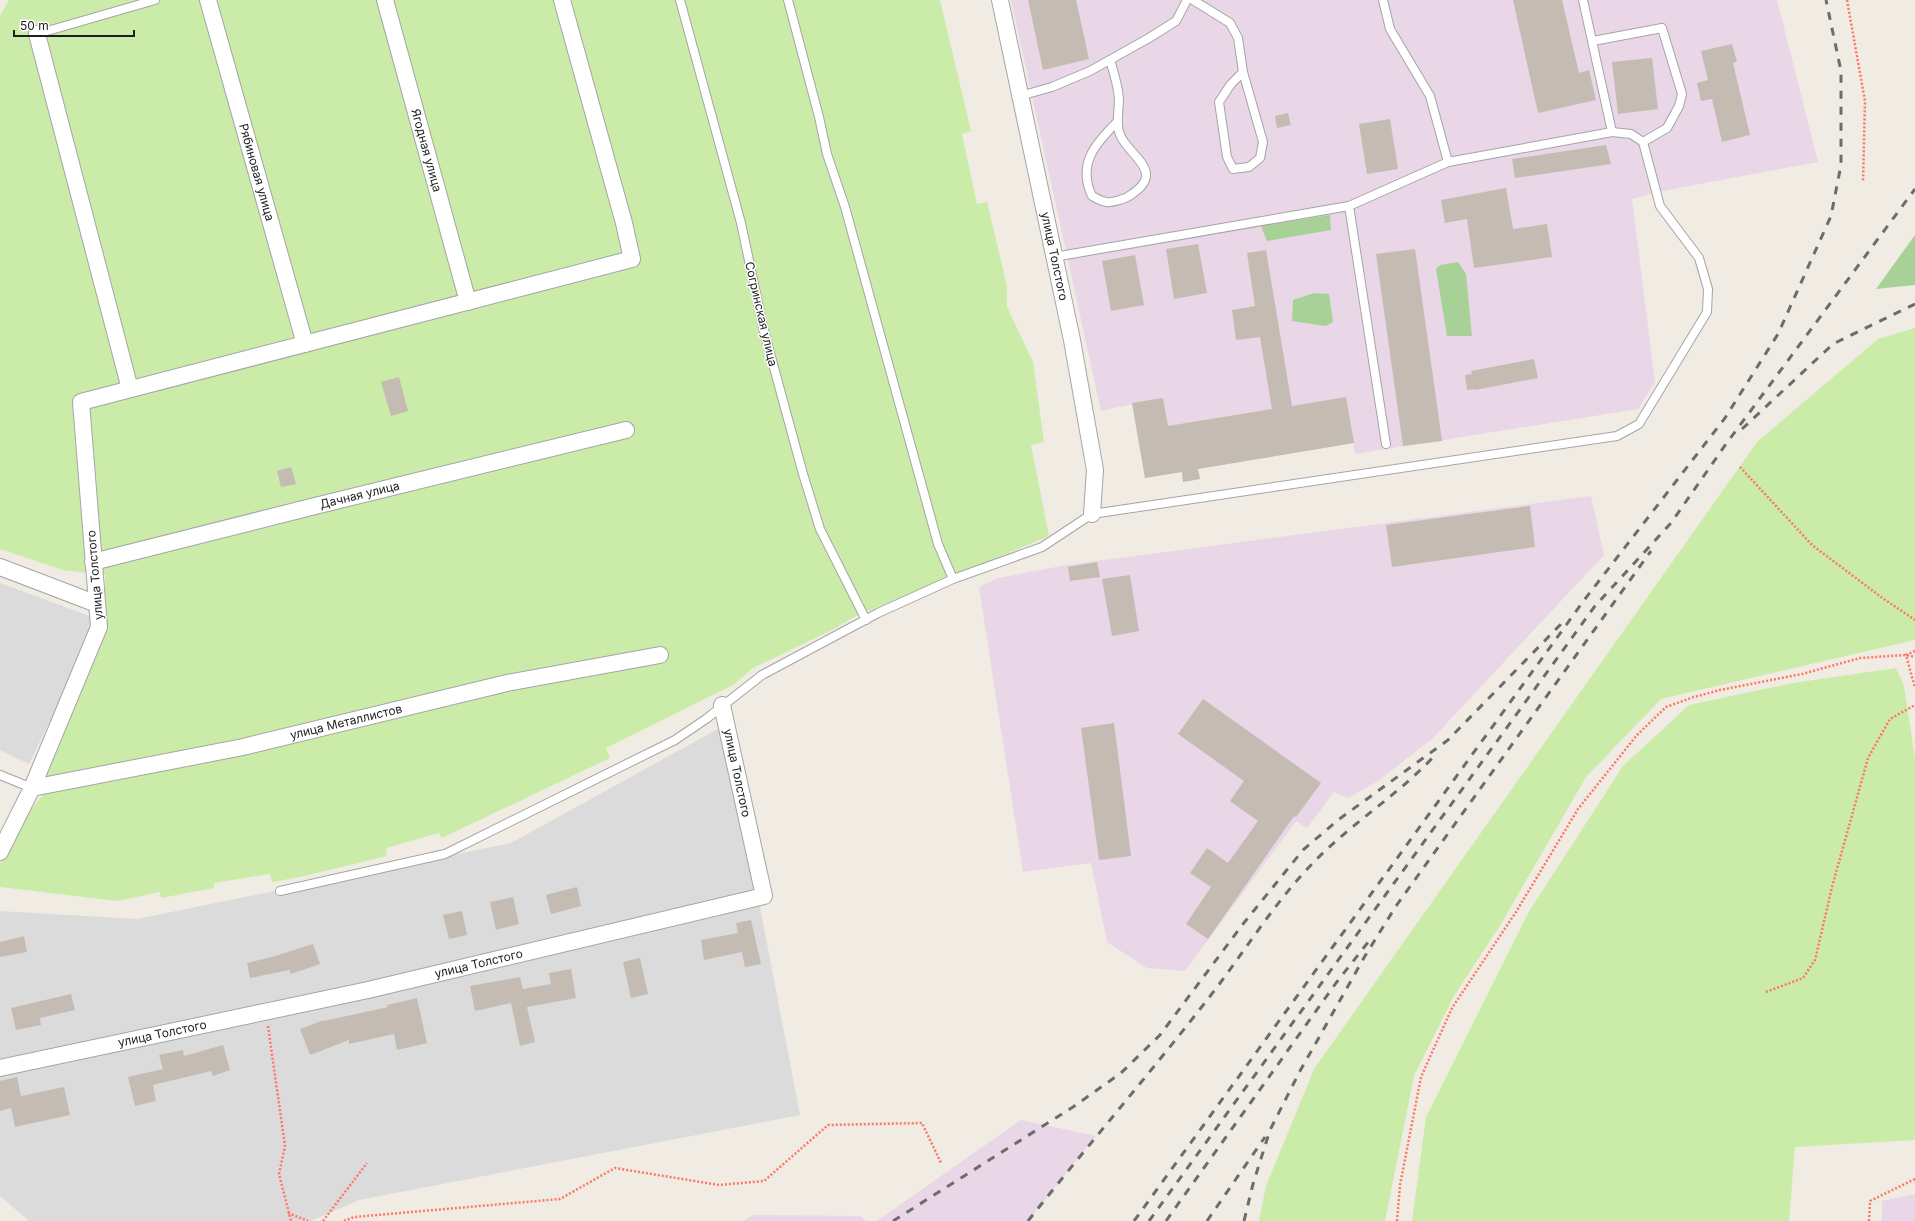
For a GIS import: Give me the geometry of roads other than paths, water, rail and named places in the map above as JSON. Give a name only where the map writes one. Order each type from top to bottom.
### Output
[{"type":"street","name":"Рябиновая улица","points":[[208,0],[305,344]]},
{"type":"street","name":"Ягодная улица","points":[[385,0],[468,302]]},
{"type":"street","points":[[37,34],[130,389],[632,259],[624,223],[562,0]]},
{"type":"street","name":"улица Толстого","points":[[1000,0],[1072,340],[1095,470],[1092,514]]},
{"type":"street","name":"улица Толстого","points":[[0,852],[32,788],[99,627],[81,402],[130,389]]},
{"type":"street","name":"Дачная улица","points":[[94,562],[626,430]]},
{"type":"street","points":[[0,567],[97,604]]},
{"type":"street","name":"улица Металлистов","points":[[32,788],[243,746],[507,683],[660,656]]},
{"type":"street","name":"улица Толстого","points":[[0,1068],[368,990],[764,896],[722,705]]},
{"type":"lane","points":[[37,34],[155,0]]},
{"type":"lane","name":"Согринская улица","points":[[680,0],[741,224],[764,331],[802,474],[820,529],[866,620]]},
{"type":"lane","points":[[788,0],[819,117],[827,154],[845,207],[938,544],[952,579]]},
{"type":"lane","points":[[1020,96],[1052,87],[1090,71],[1149,38],[1176,20],[1187,0]]},
{"type":"lane","points":[[1193,0],[1230,23],[1238,38],[1243,72],[1263,142],[1260,158],[1249,167],[1233,169],[1227,157],[1219,102],[1230,84],[1243,72]]},
{"type":"lane","points":[[1383,0],[1390,29],[1430,96],[1448,162]]},
{"type":"lane","points":[[1583,0],[1612,132]]},
{"type":"lane","points":[[1593,41],[1662,28],[1682,94],[1679,106],[1667,128],[1643,142]]},
{"type":"lane","points":[[1110,60],[1116,78],[1119,97],[1117,122],[1120,134],[1126,145],[1135,153],[1144,165],[1146,175],[1143,185],[1129,197],[1107,203],[1092,196],[1087,185],[1086,164],[1098,142],[1117,122]]},
{"type":"lane","points":[[280,891],[445,854],[675,740],[706,718],[762,674],[866,620],[952,579],[1042,547],[1092,514],[1617,436],[1639,424],[1707,312],[1708,289],[1699,258],[1660,206],[1643,142],[1631,134],[1612,132],[1448,162],[1349,206],[1054,257]]},
{"type":"lane","points":[[1349,206],[1386,444]]},
{"type":"lane","points":[[0,775],[32,788]]},
{"type":"railway","points":[[1134,1221],[1585,599],[1725,418],[1778,334],[1831,216],[1841,165],[1841,71],[1826,0]]},
{"type":"railway","points":[[1149,1221],[1595,606],[1671,523],[1726,444],[1915,189]]},
{"type":"railway","points":[[1742,429],[1833,344],[1915,304]]},
{"type":"railway","points":[[1244,1221],[1253,1184],[1270,1130],[1300,1071],[1365,956],[1396,906],[1651,551]]},
{"type":"railway","points":[[893,1221],[1073,1107],[1121,1073],[1160,1035],[1243,924],[1303,850],[1338,820],[1448,740],[1561,624]]},
{"type":"railway","points":[[1028,1221],[1189,1023],[1224,978],[1285,894],[1313,863],[1343,835],[1391,796],[1437,753]]},
{"type":"railway","points":[[1166,1221],[1336,983],[1369,941]]},
{"type":"railway","points":[[1207,1221],[1265,1137]]}]
